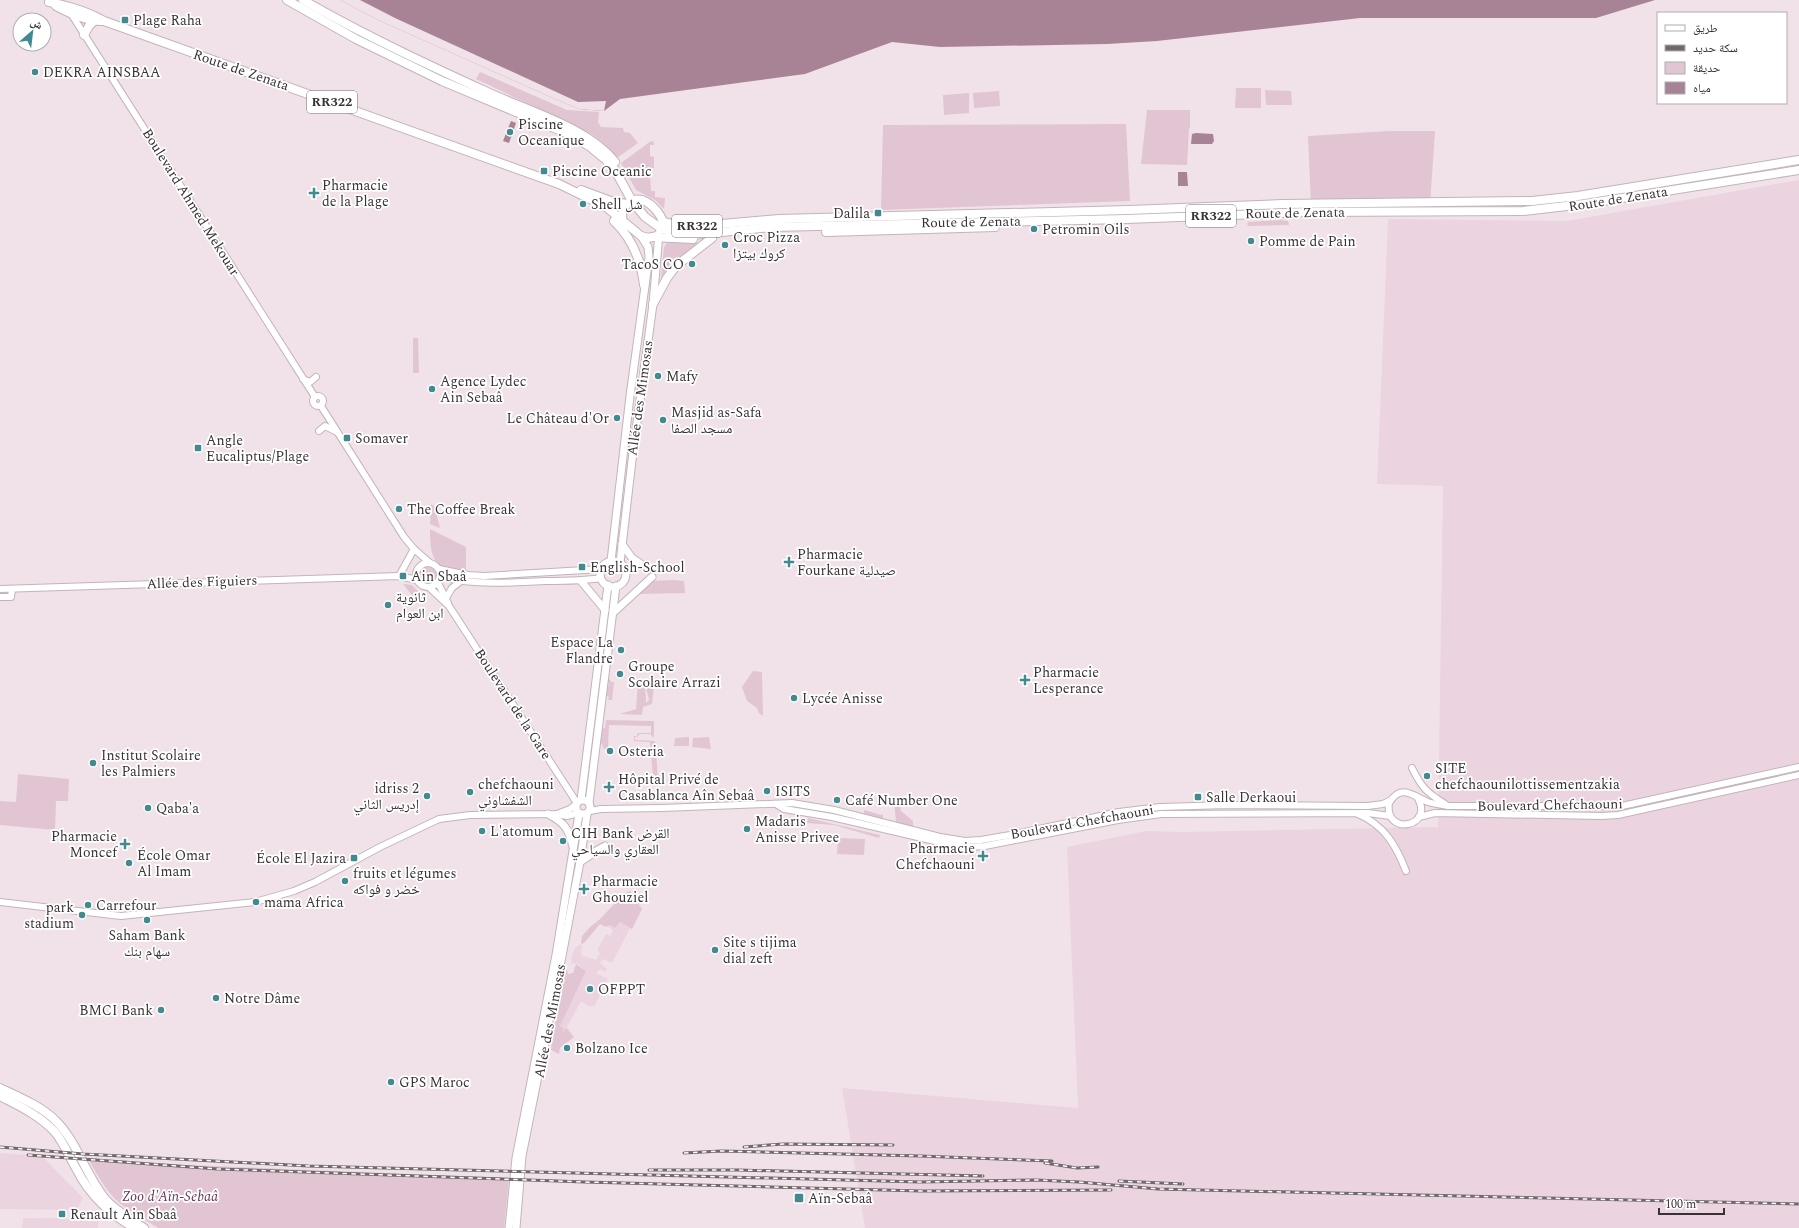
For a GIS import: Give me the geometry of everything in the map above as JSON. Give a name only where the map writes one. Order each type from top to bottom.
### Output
[{"type":"main road","points":[[287,0],[356,39],[435,77],[566,133],[582,142],[601,155],[611,165],[632,202]]},
{"type":"main road","points":[[303,0],[369,36],[587,137],[608,153],[616,164],[632,202]]},
{"type":"main road","name":"Route de Zenata","points":[[47,1],[94,21],[104,21]]},
{"type":"main road","name":"Route de Zenata","points":[[70,10],[94,15],[104,21],[559,184],[583,190],[613,202],[632,202],[660,231],[682,239],[768,233],[1130,224],[1242,217],[1532,213],[1557,211],[1798,173]]},
{"type":"main road","points":[[84,35],[94,21]]},
{"type":"main road","name":"Route de Zenata","points":[[660,231],[681,226],[699,226],[785,219],[1139,210],[1283,204],[1538,200],[1578,196],[1799,160]]},
{"type":"main road","name":"Route de Zenata","points":[[660,231],[692,231],[760,225],[1055,218],[1243,211],[1370,208],[1538,207],[1799,166]]},
{"type":"main road","name":"Route de Zenata","points":[[660,231],[692,235],[772,227],[1126,219],[1309,212],[1523,211],[1584,204],[1798,173]]},
{"type":"main road","name":"Route de Zenata","points":[[559,184],[596,202],[623,222]]},
{"type":"main road","name":"RR322","points":[[623,222],[641,236],[660,231],[660,215],[645,201],[632,202]]},
{"type":"main road","points":[[596,202],[628,237],[640,263],[644,285]]},
{"type":"main road","points":[[623,222],[622,212],[632,202]]},
{"type":"main road","name":"Allée des Mimosas","points":[[620,563],[632,452],[653,304],[660,231]]},
{"type":"main road","name":"Allée des Mimosas","points":[[611,561],[649,254],[646,244],[641,236]]},
{"type":"main road","points":[[653,304],[667,278],[676,266],[712,238]]},
{"type":"main road","points":[[622,544],[632,558],[648,569]]},
{"type":"main road","points":[[611,561],[620,563],[625,570],[626,575],[623,582],[616,586],[608,585],[601,578],[602,568],[611,561]]},
{"type":"main road","points":[[614,612],[652,576]]},
{"type":"main road","points":[[582,581],[604,610]]},
{"type":"main road","points":[[585,810],[576,809],[608,585]]},
{"type":"main road","name":"Allée des Mimosas","points":[[516,1228],[522,1156],[548,1035],[580,862],[585,810],[614,612],[616,586]]},
{"type":"main road","points":[[578,803],[585,810]]},
{"type":"main road","name":"Allée des Mimosas","points":[[509,1228],[516,1158],[543,1023],[574,852],[585,810]]},
{"type":"main road","points":[[548,814],[567,828],[574,852]]},
{"type":"main road","points":[[580,862],[605,846]]},
{"type":"main road","points":[[0,1088],[37,1107],[55,1120],[68,1136],[93,1181],[107,1200],[120,1212],[144,1228]]},
{"type":"main road","points":[[0,1096],[34,1114],[49,1126],[60,1138],[81,1178],[97,1199],[114,1215],[134,1228]]},
{"type":"street","name":"Boulevard Ahmed Mekouar","points":[[70,10],[84,35],[154,141],[315,397],[313,402],[314,405],[321,406],[337,432]]},
{"type":"street","points":[[303,379],[310,382],[316,377]]},
{"type":"street","points":[[319,431],[325,426],[337,432],[414,550],[439,569],[468,575],[484,576],[602,568]]},
{"type":"street","points":[[414,550],[418,569],[417,580],[422,586],[430,588],[439,580],[484,583],[582,581],[601,578]]},
{"type":"street","points":[[401,576],[414,550]]},
{"type":"street","points":[[418,569],[424,564],[430,563]]},
{"type":"street","name":"Allée des Figuiers","points":[[401,576],[418,569]]},
{"type":"street","points":[[439,569],[439,580]]},
{"type":"street","name":"Allée des Figuiers","points":[[0,589],[401,576],[417,580]]},
{"type":"street","name":"Boulevard de la Gare","points":[[439,580],[449,606],[578,803]]},
{"type":"street","points":[[446,598],[452,588],[461,581]]},
{"type":"street","name":"Boulevard de la Gare","points":[[430,588],[449,606]]},
{"type":"street","points":[[0,597],[11,597],[12,589]]},
{"type":"street","name":"Boulevard Chefchaouni","points":[[0,902],[121,916],[255,902],[294,891],[315,882],[380,847],[439,819],[470,815],[557,814],[567,816],[585,810],[601,809],[792,803],[819,807],[935,836],[965,841],[1010,835],[1119,812],[1160,807],[1228,804],[1368,806],[1383,804],[1391,800],[1396,794],[1402,792],[1408,792],[1417,798],[1433,804],[1448,806],[1622,806],[1799,767]]},
{"type":"street","points":[[1412,768],[1420,783],[1428,793],[1448,806]]},
{"type":"street","name":"Boulevard Chefchaouni","points":[[776,804],[784,809],[822,815],[914,837],[968,847],[985,846],[1118,820],[1161,814],[1368,813],[1390,816],[1396,822],[1406,825],[1416,821],[1419,817],[1436,813],[1618,815],[1799,775]]},
{"type":"street","points":[[1417,798],[1422,807],[1419,817]]},
{"type":"street","points":[[1390,816],[1388,809],[1391,800]]},
{"type":"street","name":"Boulevard Chefchaouni","points":[[557,814],[570,809],[578,803]]},
{"type":"street","points":[[1357,813],[1379,825],[1390,837],[1399,852],[1406,871]]},
{"type":"shaded area","points":[[1799,180],[1799,1228],[865,1228],[842,1088],[1078,1108],[1067,847],[1146,831],[1182,832],[1438,827],[1443,486],[1377,484],[1388,219],[1567,221]]},
{"type":"shaded area","name":"OFPPT","points":[[620,922],[630,928],[612,963],[603,959],[600,963],[607,969],[605,972],[600,969],[596,973],[608,979],[595,1005],[590,1007],[581,1001],[567,1027],[574,1037],[566,1029],[564,1033],[560,1026],[586,971],[578,964],[571,964],[572,954],[576,947],[581,944],[581,954],[596,960],[600,953],[597,950],[606,934],[610,936],[613,930],[608,927],[610,925],[615,927]]},
{"type":"shaded area","points":[[0,1153],[42,1156],[83,1198],[77,1210],[0,1209]]},
{"type":"shaded area","points":[[23,1218],[99,1219],[98,1228],[22,1228]]},
{"type":"green space","points":[[480,72],[567,110],[599,112],[598,122],[601,127],[623,128],[624,132],[630,133],[638,143],[617,158],[592,134],[476,79]]},
{"type":"green space","points":[[1236,88],[1261,88],[1261,108],[1235,108]]},
{"type":"green space","points":[[1265,90],[1291,91],[1292,105],[1266,105]]},
{"type":"green space","points":[[999,91],[1000,106],[974,108],[973,93]]},
{"type":"green space","points":[[969,93],[969,113],[944,115],[943,95]]},
{"type":"green space","points":[[1147,110],[1190,110],[1187,165],[1141,164]]},
{"type":"green space","points":[[1126,124],[1130,201],[881,210],[883,125]]},
{"type":"green space","points":[[1389,131],[1435,131],[1430,205],[1311,205],[1308,136]]},
{"type":"green space","points":[[651,141],[654,142],[654,145],[650,145],[650,156],[654,157],[654,168],[643,168],[643,174],[650,175],[651,191],[655,191],[655,197],[665,198],[664,209],[655,200],[636,190],[621,163]]},
{"type":"green space","points":[[1288,221],[1289,225],[1248,226],[1247,224],[1248,222]]},
{"type":"green space","points":[[667,243],[698,243],[680,258],[661,279],[664,247]]},
{"type":"green space","points":[[413,338],[418,338],[419,373],[413,373]]},
{"type":"green space","points":[[431,504],[437,508],[436,513],[440,528],[430,524]]},
{"type":"green space","points":[[430,529],[466,547],[466,572],[446,569],[437,562],[432,552]]},
{"type":"green space","points":[[429,565],[436,568],[439,575],[436,582],[429,585],[422,582],[419,575],[422,568]]},
{"type":"green space","points":[[653,581],[684,581],[685,593],[639,594]]},
{"type":"green space","points":[[403,584],[412,585],[423,597],[420,601],[414,598]]},
{"type":"green space","points":[[753,671],[762,672],[763,716],[759,713],[757,708],[747,701],[742,687]]},
{"type":"green space","points":[[610,679],[611,682],[614,682],[612,700],[608,700],[609,697],[605,695],[609,684],[607,680]]},
{"type":"green space","points":[[638,682],[645,682],[646,703],[649,700],[646,687],[647,683],[652,683],[654,685],[652,704],[643,707],[642,715],[620,714],[636,709]]},
{"type":"green space","points":[[606,720],[654,721],[654,738],[650,734],[639,734],[639,736],[635,737],[635,740],[655,741],[658,778],[653,778],[650,742],[634,741],[634,736],[637,736],[638,733],[651,733],[651,726],[609,725],[608,748],[604,749],[601,742],[601,733],[602,729],[605,728]]},
{"type":"green space","points":[[689,737],[689,746],[674,746],[675,738]]},
{"type":"green space","points":[[709,737],[711,749],[692,747],[693,738]]},
{"type":"green space","points":[[18,774],[69,779],[68,801],[56,801],[55,830],[0,825],[0,801],[16,802]]},
{"type":"green space","points":[[894,800],[899,803],[901,811],[913,821],[913,828],[896,822]]},
{"type":"green space","points":[[864,810],[881,815],[883,814],[883,820],[864,815]]},
{"type":"green space","points":[[808,818],[880,835],[879,838],[834,825],[807,823]]},
{"type":"green space","points":[[838,838],[865,839],[864,855],[837,854]]},
{"type":"green space","points":[[630,891],[642,909],[632,929],[620,922],[615,928],[610,925],[606,927],[600,924],[584,943],[581,944],[582,936],[590,927],[599,920],[625,893]]},
{"type":"green space","points":[[576,964],[586,971],[560,1026],[563,1028],[563,1032],[566,1028],[574,1037],[560,1048],[559,1054],[551,1050],[563,972],[567,970],[568,974],[573,973]]},
{"type":"green space","name":"Zoo d'Aïn-Sebaâ","points":[[89,1161],[509,1178],[504,1228],[158,1228],[114,1198]]},
{"type":"water","points":[[340,0],[1655,0],[1596,18],[1360,18],[1157,41],[1107,44],[940,47],[892,42],[805,74],[620,99],[604,111],[579,109],[555,99],[376,19]]},
{"type":"water","name":"Piscine Oceanique","points":[[511,121],[516,123],[509,143],[503,141]]},
{"type":"water","points":[[1192,134],[1213,134],[1214,141],[1212,144],[1191,144]]},
{"type":"water","points":[[1178,172],[1187,172],[1188,186],[1178,186]]},
{"type":"pier","points":[[340,0],[360,0],[395,18],[578,102],[606,101],[604,111],[579,109],[555,99],[376,19]]},
{"type":"railway","points":[[744,1147],[783,1144],[893,1145]]},
{"type":"railway","points":[[0,1147],[83,1154],[308,1166],[920,1182],[1036,1180],[1158,1189],[1799,1204]]},
{"type":"railway","points":[[684,1153],[721,1151],[1052,1161]]},
{"type":"railway","points":[[28,1155],[218,1169],[585,1182],[921,1191],[1111,1190]]},
{"type":"railway","points":[[1045,1163],[1077,1168],[1098,1167]]},
{"type":"railway","points":[[649,1170],[738,1170],[983,1176]]},
{"type":"railway","points":[[1119,1181],[1183,1184]]},
{"type":"place","name":"Plage Raha","points":[[125,20]]},
{"type":"place","name":"DEKRA AINSBAA","points":[[35,72]]},
{"type":"place","name":"Piscine Oceanique","points":[[510,132]]},
{"type":"place","name":"Piscine Oceanic","points":[[544,171]]},
{"type":"place","name":"Pharmacie de la Plage","points":[[314,193]]},
{"type":"place","name":"Shell شل","points":[[583,204]]},
{"type":"place","name":"Dalila","points":[[878,213]]},
{"type":"place","name":"Petromin Oils","points":[[1034,229]]},
{"type":"place","name":"Pomme de Pain","points":[[1251,241]]},
{"type":"place","name":"Croc Pizza كروك بيتزا","points":[[725,245]]},
{"type":"place","name":"TacoS CO","points":[[692,264]]},
{"type":"place","name":"Mafy","points":[[658,376]]},
{"type":"place","name":"Agence Lydec Ain Sebaâ","points":[[432,389]]},
{"type":"place","name":"Le Château d'Or","points":[[617,418]]},
{"type":"place","name":"Masjid as-Safa مسجد الصفا","points":[[663,420]]},
{"type":"place","name":"Somaver","points":[[347,438]]},
{"type":"place","name":"Angle Eucaliptus/Plage","points":[[198,448]]},
{"type":"place","name":"The Coffee Break","points":[[399,509]]},
{"type":"place","name":"Pharmacie Fourkane صيدلية","points":[[789,562]]},
{"type":"place","name":"English-School","points":[[582,567]]},
{"type":"place","name":"Ain Sbaâ","points":[[403,576]]},
{"type":"place","name":"ثانوية ابن العوام","points":[[388,605]]},
{"type":"place","name":"Espace La Flandre","points":[[621,650]]},
{"type":"place","name":"Groupe Scolaire Arrazi","points":[[620,674]]},
{"type":"place","name":"Pharmacie Lesperance","points":[[1025,680]]},
{"type":"place","name":"Lycée Anisse","points":[[794,698]]},
{"type":"place","name":"Osteria","points":[[610,751]]},
{"type":"place","name":"Institut Scolaire les Palmiers","points":[[93,763]]},
{"type":"place","name":"SITE chefchaounilottissementzakia","points":[[1427,776]]},
{"type":"place","name":"Hôpital Privé de Casablanca Aîn Sebaâ","points":[[609,787]]},
{"type":"place","name":"ISITS","points":[[767,791]]},
{"type":"place","name":"chefchaouni الشفشاوني","points":[[470,792]]},
{"type":"place","name":"idriss 2 إدريس الثاني","points":[[427,796]]},
{"type":"place","name":"Salle Derkaoui","points":[[1198,797]]},
{"type":"place","name":"Café Number One","points":[[837,800]]},
{"type":"place","name":"Qaba'a","points":[[148,808]]},
{"type":"place","name":"Madaris Anisse Privee","points":[[747,829]]},
{"type":"place","name":"L'atomum","points":[[482,831]]},
{"type":"place","name":"CIH Bank القرض العقاري والسياحي","points":[[563,841]]},
{"type":"place","name":"Pharmacie Moncef","points":[[125,844]]},
{"type":"place","name":"Pharmacie Chefchaouni","points":[[983,856]]},
{"type":"place","name":"École El Jazira","points":[[354,858]]},
{"type":"place","name":"École Omar Al Imam","points":[[129,863]]},
{"type":"place","name":"fruits et légumes خضر و فواكه","points":[[345,881]]},
{"type":"place","name":"Pharmacie Ghouziel","points":[[584,889]]},
{"type":"place","name":"mama Africa","points":[[256,902]]},
{"type":"place","name":"Carrefour","points":[[88,905]]},
{"type":"place","name":"park stadium","points":[[82,915]]},
{"type":"place","name":"Saham Bank سهام بنك","points":[[147,920]]},
{"type":"place","name":"Site s tijima dial zeft","points":[[715,950]]},
{"type":"place","name":"OFPPT","points":[[590,989]]},
{"type":"place","name":"Notre Dâme","points":[[216,998]]},
{"type":"place","name":"BMCI Bank","points":[[161,1010]]},
{"type":"place","name":"Bolzano Ice","points":[[567,1048]]},
{"type":"place","name":"GPS Maroc","points":[[391,1082]]},
{"type":"place","name":"Aïn-Sebaâ","points":[[799,1198]]},
{"type":"place","name":"Renault Ain Sbaâ","points":[[62,1214]]}]
